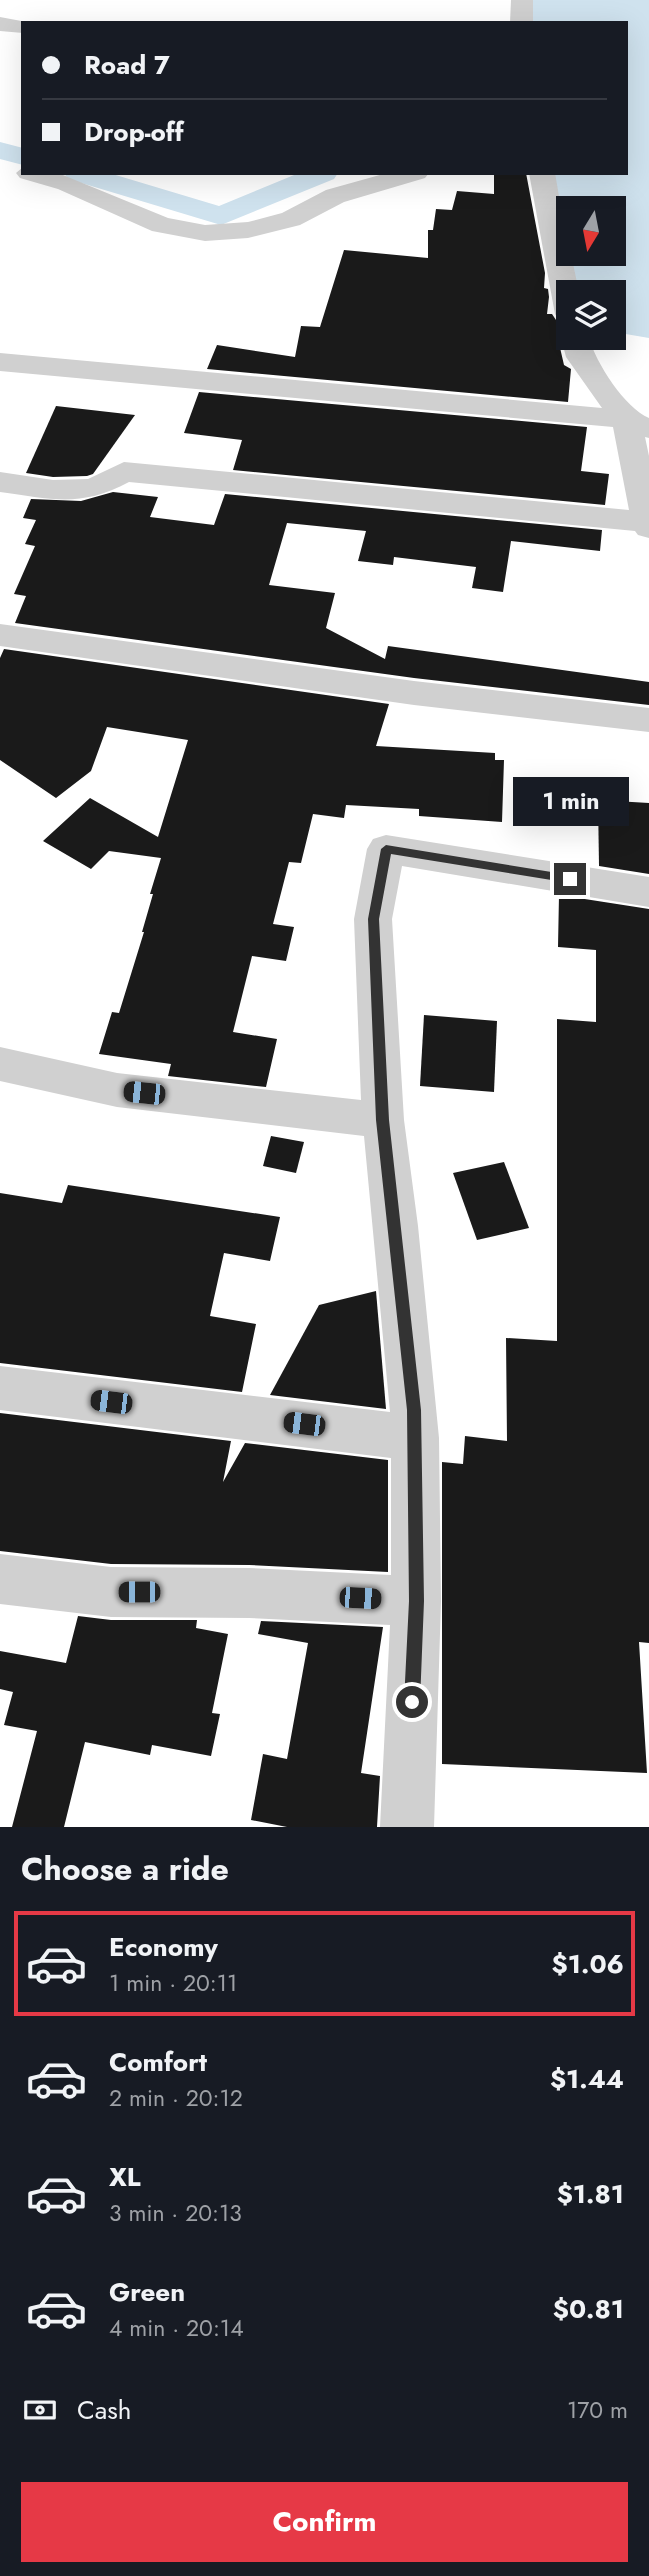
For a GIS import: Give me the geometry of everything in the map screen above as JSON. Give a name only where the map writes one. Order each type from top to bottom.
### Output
[{"type":"street","points":[[521,21],[522,0]]},
{"type":"street","points":[[0,24],[21,26]]},
{"type":"street","points":[[0,165],[21,170]]},
{"type":"street","points":[[36,175],[67,184],[161,225],[205,233],[248,230],[291,219],[335,197],[409,175]]},
{"type":"street","points":[[542,175],[562,280]]},
{"type":"street","points":[[0,482],[53,490],[94,488],[124,472],[374,494],[648,525],[637,424],[580,357],[578,350]]},
{"type":"street","points":[[0,362],[470,402],[637,424]]},
{"type":"street","points":[[0,635],[414,693],[649,720]]},
{"type":"street","points":[[407,1827],[416,1601],[415,1438],[398,1239],[383,1120],[373,919],[386,849],[649,892]]},
{"type":"street","points":[[0,1064],[117,1090],[383,1120]]},
{"type":"street","points":[[0,1388],[415,1438]]},
{"type":"street","points":[[0,1579],[111,1592],[249,1593],[416,1601]]},
{"type":"water","points":[[528,0],[649,0],[649,338],[626,334],[626,280],[568,280],[565,266],[626,266],[626,196],[556,196],[556,213],[549,175],[628,175],[628,21],[526,21]]},
{"type":"building","points":[[494,175],[526,175],[545,273],[544,288],[548,289],[547,314],[552,314],[556,320],[556,350],[561,350],[564,365],[571,369],[568,402],[207,369],[217,345],[295,357],[301,326],[320,327],[344,250],[428,258],[428,230],[433,230],[436,209],[452,210],[457,191],[494,194]]},
{"type":"building","points":[[199,392],[587,427],[581,471],[609,474],[605,505],[233,470],[242,440],[184,433]]},
{"type":"building","points":[[56,406],[135,415],[93,474],[53,477],[26,473]]},
{"type":"building","points":[[113,492],[158,497],[150,517],[214,525],[225,494],[602,530],[600,551],[511,541],[503,592],[472,588],[476,567],[394,557],[393,565],[358,561],[366,531],[287,523],[269,585],[335,593],[326,628],[385,659],[388,646],[649,682],[649,705],[414,678],[15,623],[26,596],[14,594],[35,546],[25,544],[36,520],[23,518],[31,499],[81,501]]},
{"type":"building","points":[[4,649],[389,704],[376,746],[495,753],[495,760],[504,760],[502,822],[419,816],[419,809],[346,805],[344,818],[313,814],[301,863],[289,862],[273,924],[294,927],[286,961],[252,956],[233,1032],[277,1039],[266,1087],[168,1076],[171,1064],[99,1054],[112,1012],[119,1013],[144,932],[153,894],[150,894],[161,858],[109,851],[91,869],[43,841],[90,798],[158,837],[188,740],[107,727],[91,771],[56,798],[0,760],[0,658]]},
{"type":"building","points":[[598,800],[649,803],[649,874],[599,866]]},
{"type":"building","points":[[559,895],[649,909],[649,1643],[639,1642],[647,1773],[442,1764],[442,1462],[463,1464],[465,1436],[507,1441],[506,1338],[557,1341],[557,1019],[596,1022],[596,950],[558,947]]},
{"type":"building","points":[[424,1015],[497,1021],[494,1092],[420,1086]]},
{"type":"building","points":[[271,1136],[304,1142],[296,1173],[263,1166]]},
{"type":"building","points":[[504,1162],[529,1228],[477,1240],[453,1173]]},
{"type":"building","points":[[68,1185],[280,1217],[270,1261],[224,1253],[210,1316],[256,1324],[242,1392],[0,1363],[0,1193],[62,1203]]},
{"type":"building","points":[[376,1291],[386,1409],[270,1395],[319,1305]]},
{"type":"building","points":[[0,1413],[231,1441],[223,1482],[245,1443],[388,1460],[388,1572],[249,1565],[111,1564],[0,1551]]},
{"type":"building","points":[[78,1616],[111,1620],[197,1620],[196,1628],[228,1634],[212,1713],[220,1714],[211,1756],[152,1745],[150,1755],[85,1742],[64,1827],[12,1827],[37,1731],[4,1725],[13,1692],[0,1689],[0,1651],[66,1663]]},
{"type":"building","points":[[261,1621],[383,1627],[361,1773],[380,1776],[377,1827],[287,1827],[251,1820],[263,1754],[287,1759],[308,1643],[258,1634]]},
{"type":"waterway","points":[[0,150],[21,156]]},
{"type":"waterway","points":[[85,175],[221,216],[319,175]]},
{"type":"route","points":[[412,1702],[416,1601],[414,1410],[383,1120],[373,919],[386,849],[570,879]]}]
